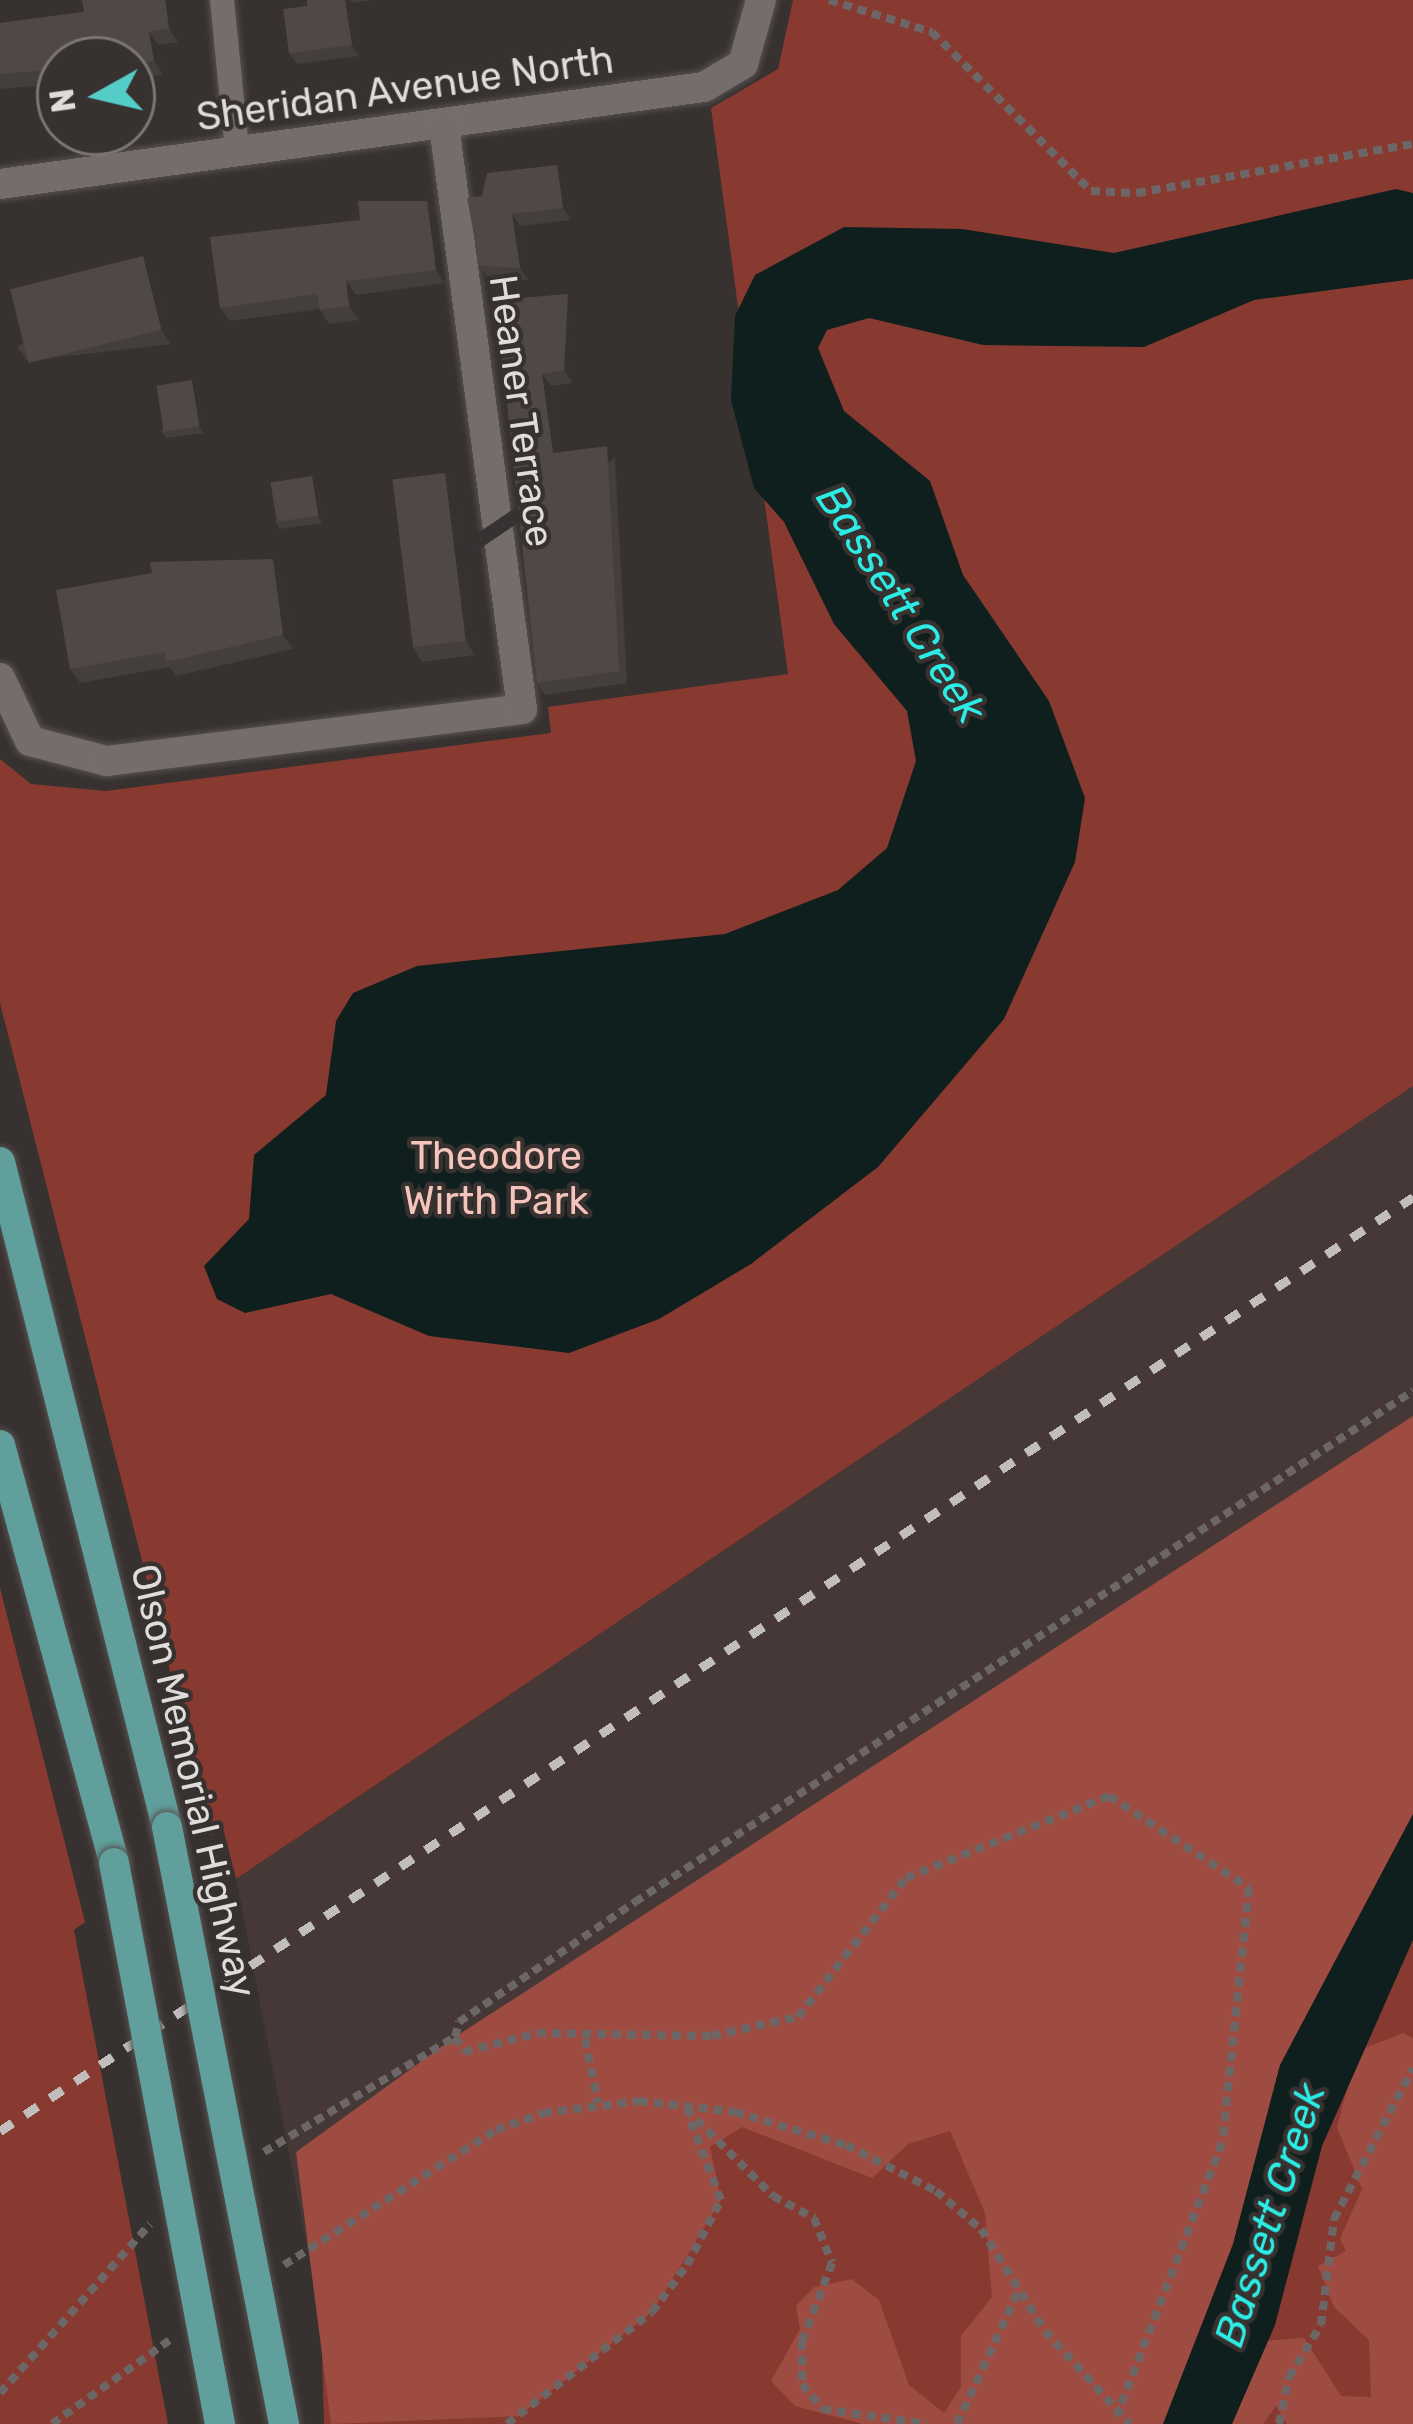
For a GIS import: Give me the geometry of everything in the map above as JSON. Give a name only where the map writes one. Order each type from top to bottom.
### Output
[{"type":"main road","name":"Olson Memorial Highway","points":[[0,1162],[167,1827],[284,2424]]},
{"type":"main road","points":[[0,1445],[114,1863],[220,2424]]},
{"type":"street","name":"Sheridan Avenue North","points":[[0,184],[704,88],[742,64],[761,0]]},
{"type":"street","name":"Heaner Terrace","points":[[0,678],[30,741],[107,761],[522,709],[443,124]]},
{"type":"lane","points":[[222,0],[237,150]]},
{"type":"path","points":[[830,0],[932,32],[1091,191],[1137,194],[1413,144]]},
{"type":"path","points":[[248,2162],[455,2037],[459,2022],[634,1902],[1413,1391]]},
{"type":"path","points":[[455,2037],[464,2052],[537,2033],[585,2039],[617,2028],[712,2036],[798,2018],[906,1878],[1109,1796],[1249,1888],[1222,2143],[1117,2415]]},
{"type":"path","points":[[585,2039],[598,2103]]},
{"type":"path","points":[[1279,2424],[1289,2378],[1321,2325],[1334,2219],[1413,2068]]},
{"type":"path","points":[[336,2231],[496,2130],[598,2103],[685,2108],[778,2121],[889,2162],[981,2229],[1019,2288],[1117,2415],[1130,2424]]},
{"type":"path","points":[[507,2424],[652,2312],[687,2265],[722,2200],[685,2108]]},
{"type":"path","points":[[685,2108],[773,2196],[814,2218],[832,2263],[802,2341],[802,2384],[823,2409],[927,2424]]},
{"type":"path","points":[[0,2393],[133,2235],[171,2210]]},
{"type":"path","points":[[957,2424],[1019,2288]]},
{"type":"shaded area","points":[[1413,1086],[1413,1609],[321,2319],[236,1879]]},
{"type":"shaded area","points":[[1413,1416],[1413,1814],[1280,2065],[1233,2244],[1163,2424],[863,2424],[795,2406],[771,2381],[800,2329],[796,2306],[814,2287],[852,2279],[879,2300],[909,2385],[944,2413],[961,2387],[961,2336],[992,2297],[985,2213],[950,2131],[908,2144],[872,2178],[742,2127],[710,2147],[721,2200],[652,2312],[519,2416],[331,2424],[296,2152],[455,2037]]},
{"type":"shaded area","points":[[1403,2033],[1413,2038],[1413,2424],[1287,2424],[1276,2406],[1263,2424],[1232,2424],[1265,2341],[1304,2338],[1341,2396],[1371,2397],[1369,2340],[1334,2307],[1318,2266],[1346,2251],[1340,2239],[1362,2189],[1337,2127],[1357,2051]]},
{"type":"green space","name":"Theodore Wirth Park","points":[[793,0],[1413,0],[1413,1086],[236,1879],[223,1828],[212,1836],[0,1003],[0,759],[31,784],[106,791],[551,733],[548,707],[788,674],[711,108],[778,69]]},
{"type":"green space","points":[[0,1588],[85,1922],[74,1930],[168,2424],[0,2424]]},
{"type":"green space","points":[[1413,1609],[1413,2424],[324,2424],[321,2319]]},
{"type":"water","points":[[1396,189],[1413,193],[1413,279],[1254,300],[1144,347],[983,345],[869,318],[827,330],[818,348],[844,411],[930,481],[963,575],[1049,701],[1085,798],[1075,862],[1004,1019],[878,1167],[751,1264],[659,1319],[569,1353],[429,1336],[331,1294],[245,1313],[217,1299],[204,1266],[249,1219],[254,1155],[326,1095],[336,1021],[353,993],[417,966],[725,934],[838,890],[887,848],[916,761],[907,711],[834,624],[784,522],[754,488],[731,400],[735,316],[755,275],[844,227],[962,229],[1114,253]]},
{"type":"water","name":"Bassett Creek","points":[[1413,1814],[1413,1940],[1322,2146],[1275,2325],[1232,2424],[1163,2424],[1233,2244],[1280,2065]]},
{"type":"building","points":[[82,0],[165,0],[169,28],[149,32],[150,36],[36,36],[36,71],[0,74],[0,23],[84,12]]},
{"type":"building","points":[[307,0],[345,0],[352,45],[289,53],[283,9],[307,6]]},
{"type":"building","points":[[557,165],[563,208],[512,214],[520,268],[480,266],[467,198],[482,196],[487,173]]},
{"type":"building","points":[[358,201],[427,201],[436,270],[346,281],[349,306],[320,310],[317,294],[220,308],[210,237],[360,220]]},
{"type":"building","points":[[143,256],[161,330],[28,363],[10,289]]},
{"type":"building","points":[[568,294],[564,370],[542,374],[553,453],[607,446],[619,671],[537,683],[496,300]]},
{"type":"building","points":[[192,380],[199,426],[164,432],[156,386]]},
{"type":"building","points":[[445,473],[466,641],[413,647],[392,479]]},
{"type":"building","points":[[312,476],[318,516],[277,522],[271,483]]},
{"type":"building","points":[[273,559],[283,635],[166,662],[165,652],[70,669],[56,590],[152,573],[150,562]]},
{"type":"railway","points":[[0,2131],[1413,1197]]}]
